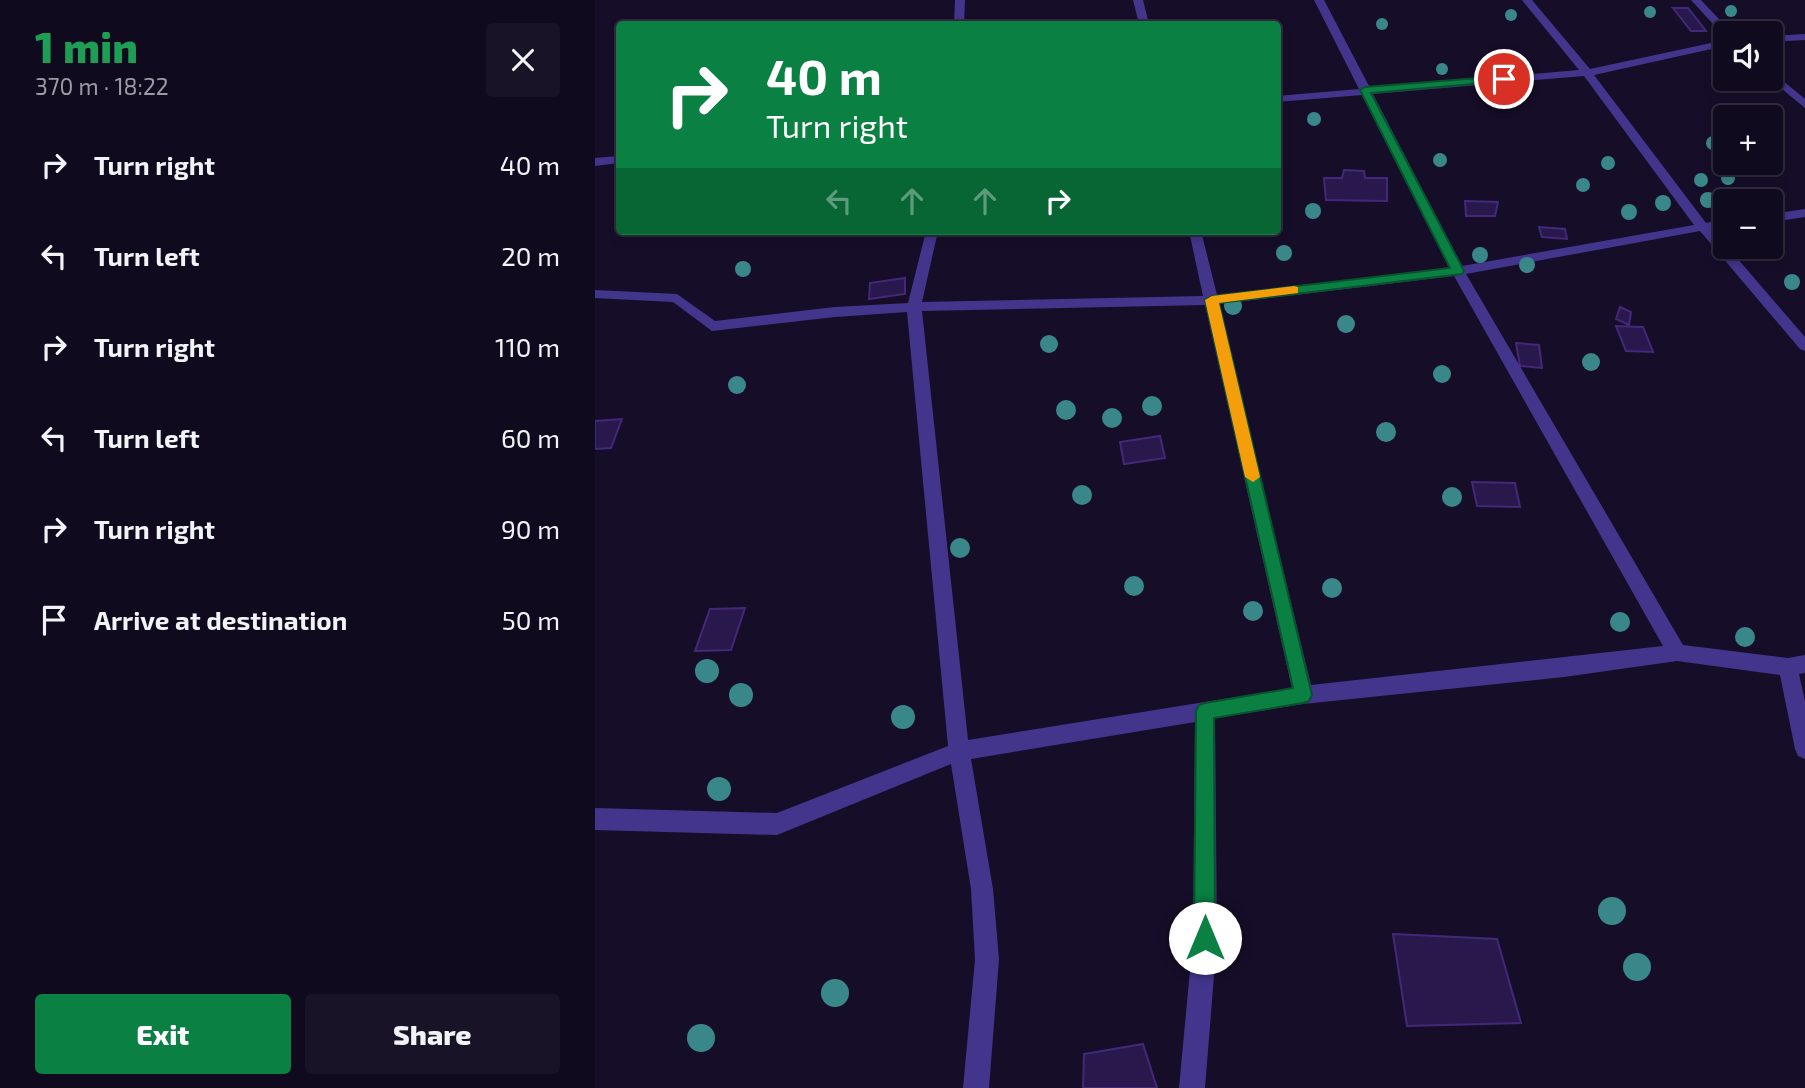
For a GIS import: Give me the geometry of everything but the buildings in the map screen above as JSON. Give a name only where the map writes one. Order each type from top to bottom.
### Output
[{"type":"street","points":[[959,21],[960,0]]},
{"type":"street","points":[[1138,0],[1143,21]]},
{"type":"street","points":[[1319,0],[1458,271],[1677,653]]},
{"type":"street","points":[[1527,0],[1587,73],[1702,226],[1805,346]]},
{"type":"street","points":[[1696,0],[1716,21]]},
{"type":"street","points":[[1783,38],[1805,37]]},
{"type":"street","points":[[1281,99],[1587,73],[1713,46]]},
{"type":"street","points":[[1783,85],[1805,105]]},
{"type":"street","points":[[595,162],[616,160]]},
{"type":"street","points":[[1783,217],[1805,214]]},
{"type":"street","points":[[595,293],[677,298],[712,326],[835,312],[914,307],[1212,300],[1458,271],[1713,225]]},
{"type":"street","points":[[931,235],[914,307],[959,751],[982,889],[988,959],[976,1088]]},
{"type":"street","points":[[1196,235],[1303,695]]},
{"type":"street","points":[[595,820],[776,824],[959,751],[1303,695],[1564,668],[1677,653],[1796,665],[1805,749]]},
{"type":"street","points":[[1192,1088],[1205,938],[1205,711]]},
{"type":"slow traffic","points":[[1253,477],[1212,300],[1294,290]]},
{"type":"route","points":[[1205,938],[1205,711],[1303,695],[1212,300],[1458,271],[1365,90],[1504,79]]}]
